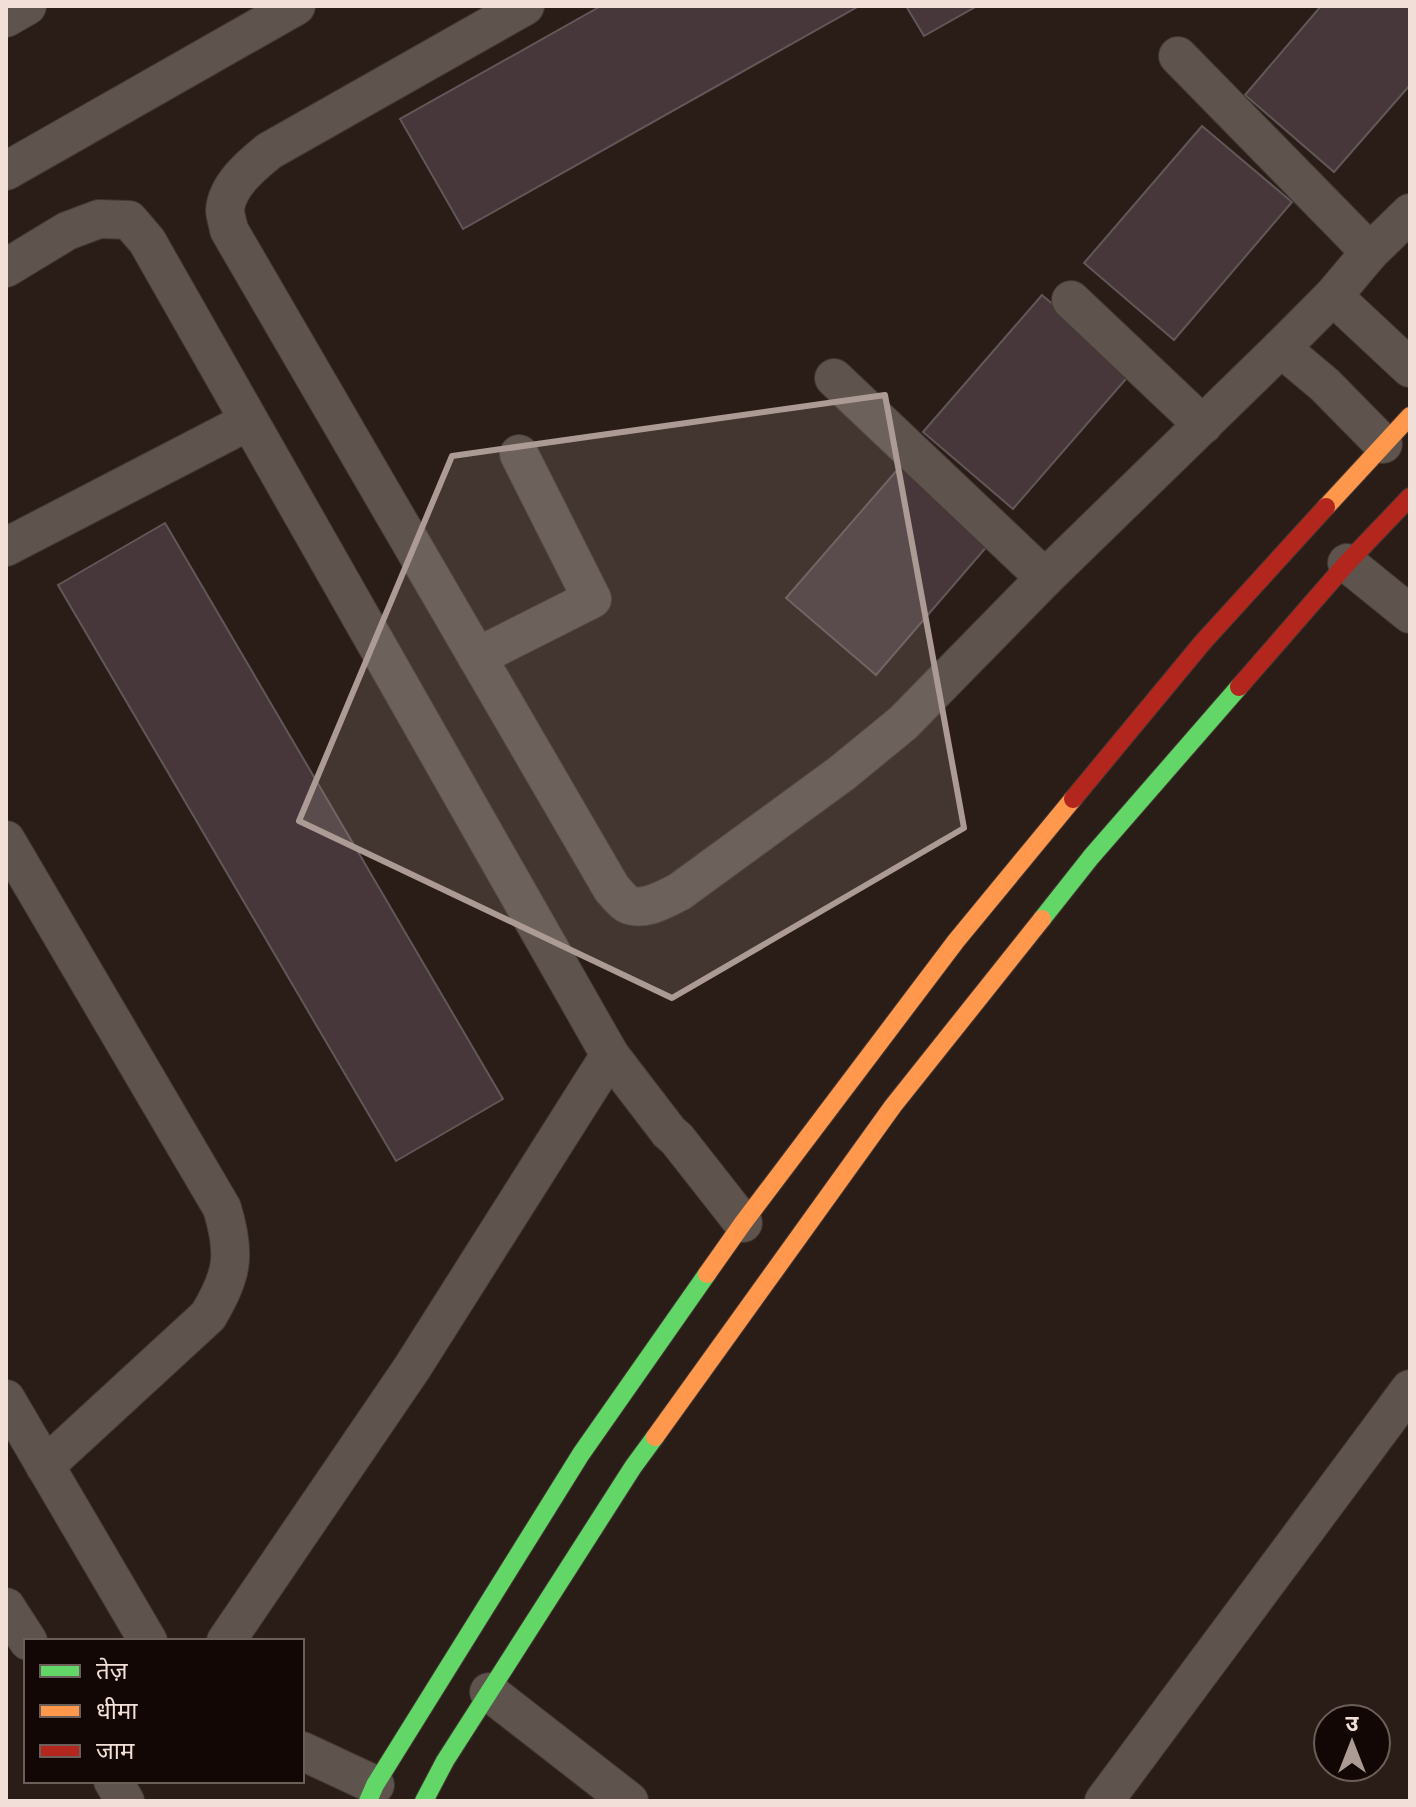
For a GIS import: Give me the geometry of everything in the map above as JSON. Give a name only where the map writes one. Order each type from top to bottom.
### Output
[{"type":"street","points":[[6,18],[27,6]]},
{"type":"street","points":[[6,171],[296,6]]},
{"type":"street","points":[[525,6],[269,151],[247,170],[232,189],[225,209],[229,230],[612,889],[626,903],[642,907],[679,892],[842,773],[903,723],[1045,578],[1333,296],[1370,252],[1410,213]]},
{"type":"street","points":[[1178,56],[1370,252]]},
{"type":"street","points":[[6,268],[67,231],[99,219],[129,220],[147,241],[610,1055],[743,1223]]},
{"type":"street","points":[[1333,296],[1410,368]]},
{"type":"street","points":[[1071,300],[1203,425]]},
{"type":"street","points":[[1281,348],[1325,385],[1383,444]]},
{"type":"street","points":[[834,378],[1045,578]]},
{"type":"street","points":[[304,1752],[371,1793],[581,1454],[743,1223],[956,941],[1203,642],[1410,416]]},
{"type":"street","points":[[6,547],[249,421]]},
{"type":"street","points":[[477,657],[592,599],[519,454]]},
{"type":"street","points":[[424,1801],[445,1761],[633,1467],[893,1106],[1091,857],[1347,563],[1410,497]]},
{"type":"street","points":[[1347,563],[1410,614]]},
{"type":"street","points":[[6,840],[222,1208],[230,1235],[230,1266],[223,1291],[208,1316],[45,1466]]},
{"type":"street","points":[[227,1639],[412,1368],[610,1055]]},
{"type":"street","points":[[1104,1801],[1410,1389]]},
{"type":"street","points":[[6,1399],[147,1639]]},
{"type":"street","points":[[6,1607],[27,1639]]},
{"type":"street","points":[[489,1692],[629,1801]]},
{"type":"street","points":[[114,1783],[125,1801]]},
{"type":"highlighted area","points":[[885,395],[964,828],[672,998],[299,821],[452,456]]},
{"type":"building","points":[[601,6],[859,6],[463,229],[400,119]]},
{"type":"building","points":[[906,6],[977,6],[924,36]]},
{"type":"building","points":[[1321,6],[1410,6],[1410,85],[1334,172],[1245,95]]},
{"type":"building","points":[[1202,126],[1292,202],[1174,340],[1084,263]]},
{"type":"building","points":[[1042,295],[1132,372],[1013,509],[923,432]]},
{"type":"building","points":[[905,461],[995,537],[876,675],[786,598]]},
{"type":"building","points":[[165,523],[503,1099],[396,1161],[58,585]]},
{"type":"traffic: fast","points":[[1042,919],[1091,857],[1239,687]]},
{"type":"traffic: fast","points":[[368,1801],[375,1785],[581,1454],[707,1274]]},
{"type":"traffic: fast","points":[[424,1801],[445,1761],[655,1437]]},
{"type":"traffic: slow","points":[[1326,507],[1410,416]]},
{"type":"traffic: slow","points":[[707,1274],[956,941],[1073,799]]},
{"type":"traffic: slow","points":[[655,1437],[893,1106],[1042,919]]},
{"type":"traffic: jam","points":[[1239,687],[1347,563],[1410,497]]},
{"type":"traffic: jam","points":[[1073,799],[1203,642],[1326,507]]}]
